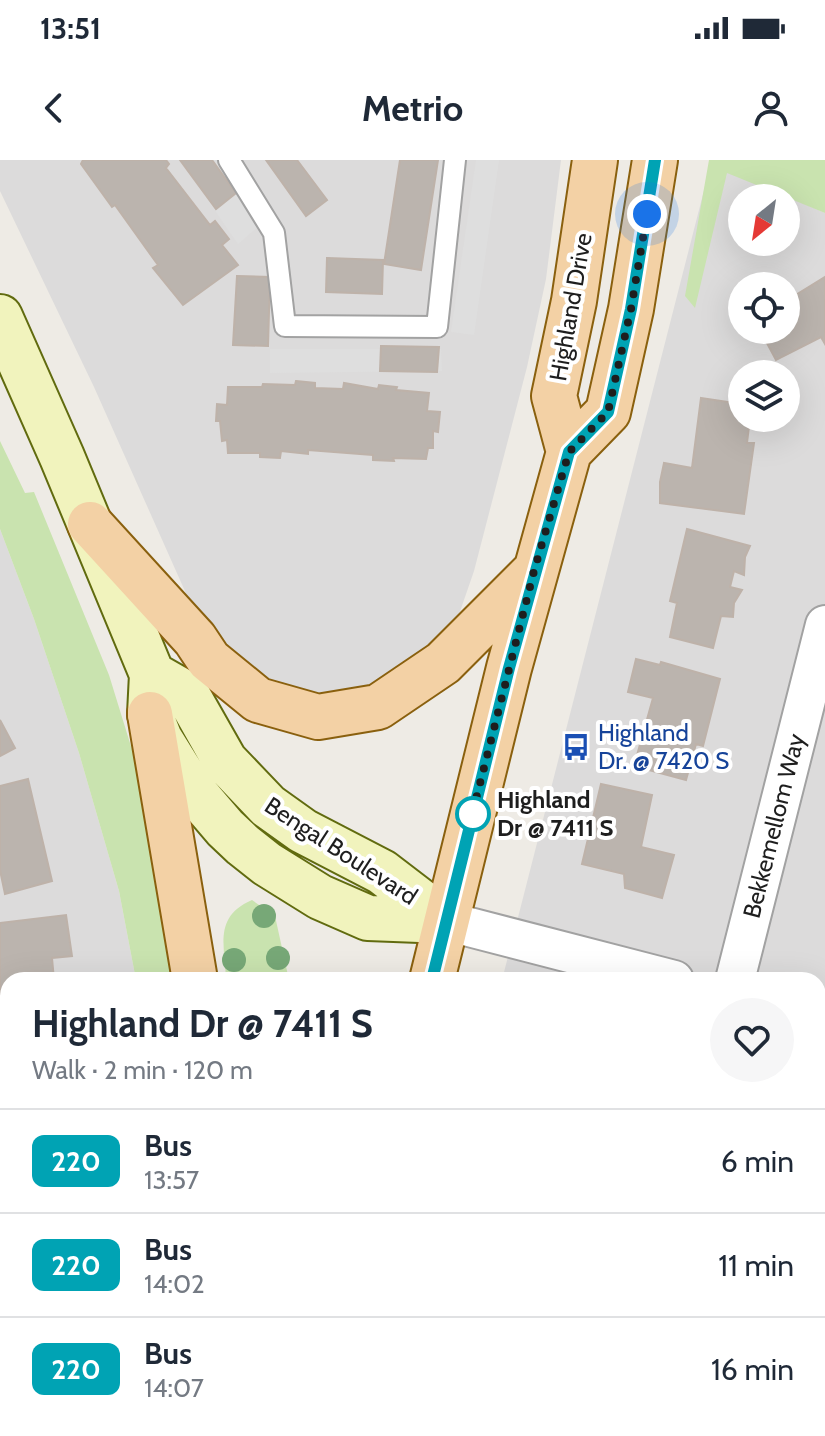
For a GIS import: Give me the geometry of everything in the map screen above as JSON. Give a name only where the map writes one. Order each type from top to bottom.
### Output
[{"type":"main road","name":"Highland Drive","points":[[569,452],[554,396],[574,301],[595,160]]},
{"type":"main road","points":[[434,972],[534,571],[569,452],[608,412],[631,309],[655,160]]},
{"type":"main road","points":[[0,317],[90,524],[151,694],[194,972]]},
{"type":"main road","points":[[90,524],[195,639],[209,660],[258,700],[318,717],[378,707],[398,694],[443,663],[534,571]]},
{"type":"main road","name":"Bengal Boulevard","points":[[151,694],[187,694],[225,761],[268,806],[323,843],[382,872],[446,921]]},
{"type":"street","name":"Bekkemellom Way","points":[[737,972],[825,625]]},
{"type":"street","points":[[446,921],[643,972]]},
{"type":"lane","points":[[229,160],[274,233],[285,326],[437,327],[455,160]]},
{"type":"shaded area","points":[[0,160],[561,160],[546,279],[527,367],[474,571],[456,623],[400,682],[292,700],[209,645],[94,387],[0,191]]},
{"type":"shaded area","points":[[180,160],[216,160],[259,226],[238,244]]},
{"type":"shaded area","points":[[476,160],[499,160],[474,335],[451,332]]},
{"type":"shaded area","points":[[711,163],[759,184],[728,184],[728,256],[800,256],[800,202],[825,213],[825,972],[504,972]]},
{"type":"shaded area","points":[[270,349],[441,349],[442,371],[270,373]]},
{"type":"shaded area","points":[[0,529],[79,753],[119,891],[134,972],[0,972]]},
{"type":"green space","points":[[709,160],[825,160],[825,213],[800,203],[800,184],[754,184],[727,173],[695,308],[685,296]]},
{"type":"green space","points":[[0,441],[25,493],[34,492],[109,675],[142,782],[181,972],[134,972],[119,891],[79,753],[0,529]]},
{"type":"green space","points":[[252,900],[275,916],[287,972],[226,972],[226,924],[240,907]]},
{"type":"building","points":[[83,160],[166,160],[169,164],[166,168],[210,225],[215,221],[229,239],[222,245],[238,265],[183,305],[153,268],[158,265],[115,205],[112,207],[81,164]]},
{"type":"building","points":[[180,160],[212,160],[236,193],[216,209]]},
{"type":"building","points":[[266,160],[297,160],[327,200],[306,216]]},
{"type":"building","points":[[400,160],[438,160],[421,270],[384,264]]},
{"type":"building","points":[[327,258],[383,260],[382,294],[326,292]]},
{"type":"building","points":[[237,276],[270,277],[268,346],[233,345]]},
{"type":"building","points":[[825,277],[825,344],[821,337],[776,360],[767,344],[800,344],[800,292]]},
{"type":"building","points":[[381,346],[439,347],[437,372],[380,371]]},
{"type":"building","points":[[296,381],[315,383],[315,388],[343,389],[344,383],[429,393],[427,411],[440,412],[438,432],[433,431],[433,448],[428,448],[426,459],[393,458],[394,461],[373,460],[373,455],[308,450],[308,454],[281,451],[280,458],[260,457],[260,453],[228,453],[227,440],[222,441],[220,421],[216,421],[217,404],[227,405],[228,387],[295,385]]},
{"type":"building","points":[[701,398],[728,402],[728,432],[748,432],[747,443],[754,443],[744,514],[660,503],[664,463],[692,468]]},
{"type":"building","points":[[687,529],[750,546],[745,557],[744,575],[734,571],[730,587],[742,590],[734,603],[733,617],[721,616],[713,648],[670,637],[677,603],[670,601]]},
{"type":"building","points":[[636,659],[660,665],[661,662],[720,679],[703,746],[696,744],[686,780],[634,766],[653,698],[628,692]]},
{"type":"building","points":[[0,720],[15,748],[0,756]]},
{"type":"building","points":[[28,779],[52,881],[5,894],[0,870],[0,786]]},
{"type":"building","points":[[601,784],[652,795],[641,847],[674,855],[662,898],[625,888],[624,874],[582,864]]},
{"type":"building","points":[[66,915],[72,956],[52,958],[53,972],[0,972],[0,923]]},
{"type":"bus line","name":"220","points":[[434,972],[534,571],[569,452],[608,412],[631,309],[655,160]]},
{"type":"place","name":"Highland Dr. @ 7420 S","points":[[576,747]]},
{"type":"place","name":"Highland Dr @ 7411 S","points":[[473,814]]},
{"type":"route","points":[[473,814],[471,819],[534,571],[569,452],[608,412],[631,309],[647,214]]}]
